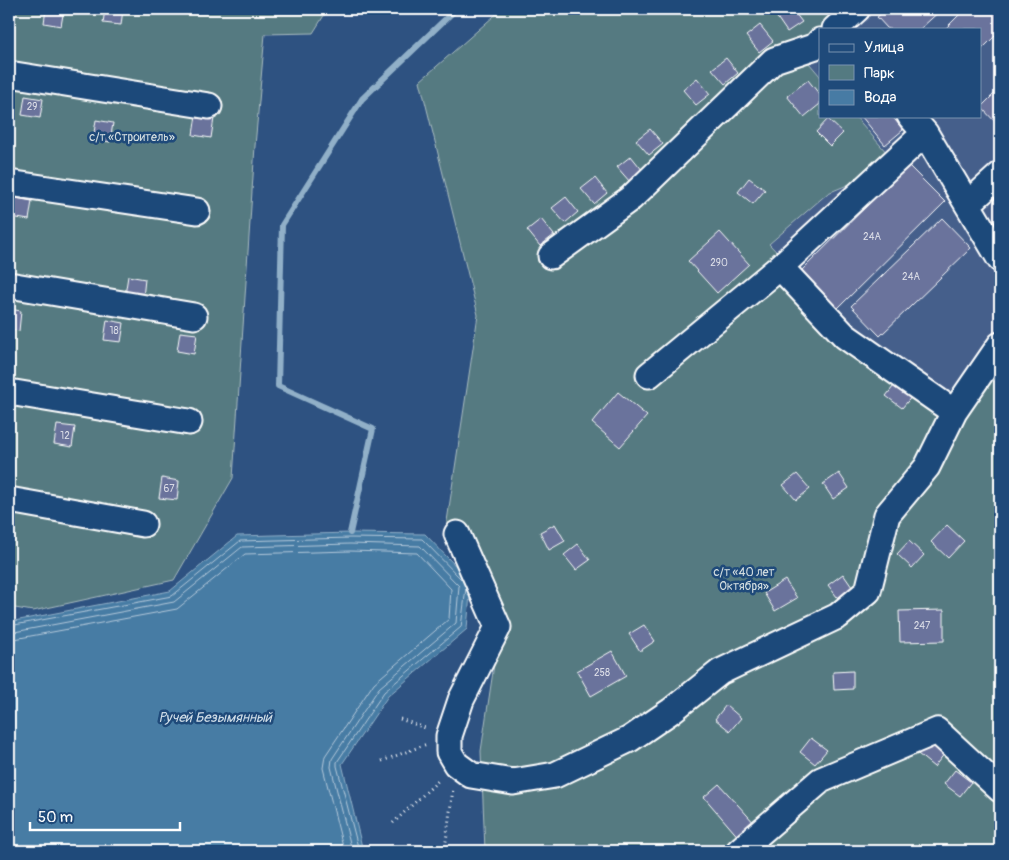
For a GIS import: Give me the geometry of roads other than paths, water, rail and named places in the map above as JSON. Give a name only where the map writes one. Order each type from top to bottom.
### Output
[{"type":"lane","points":[[836,28],[858,9]]},
{"type":"lane","points":[[551,256],[631,198],[774,60],[816,46],[819,42]]},
{"type":"lane","points":[[9,74],[209,106]]},
{"type":"lane","points":[[649,375],[780,266],[917,125],[968,204],[1000,259]]},
{"type":"lane","points":[[968,204],[1000,174]]},
{"type":"lane","points":[[9,183],[197,211]]},
{"type":"lane","points":[[780,266],[845,336],[954,412]]},
{"type":"lane","points":[[9,286],[194,316]]},
{"type":"lane","points":[[458,534],[498,627],[461,700],[449,736],[448,752],[456,764],[470,775],[513,782],[556,775],[630,739],[671,711],[720,672],[838,616],[868,591],[887,514],[927,467],[954,412],[1000,345]]},
{"type":"lane","points":[[9,392],[189,422]]},
{"type":"lane","points":[[9,500],[143,524]]},
{"type":"lane","points":[[739,851],[822,780],[937,731],[1000,790]]},
{"type":"water","name":"Ручей Безымянный","points":[[350,533],[425,534],[471,582],[467,629],[388,696],[342,764],[362,847],[366,851],[9,851],[9,622],[170,591],[237,536]]},
{"type":"waterway","points":[[350,533],[373,429],[278,386],[282,225],[362,99],[456,9]]},
{"type":"park label","name":"с/т «Строитель»","points":[[132,137]]},
{"type":"park label","name":"с/т «40 лет Октября»","points":[[744,579]]}]
